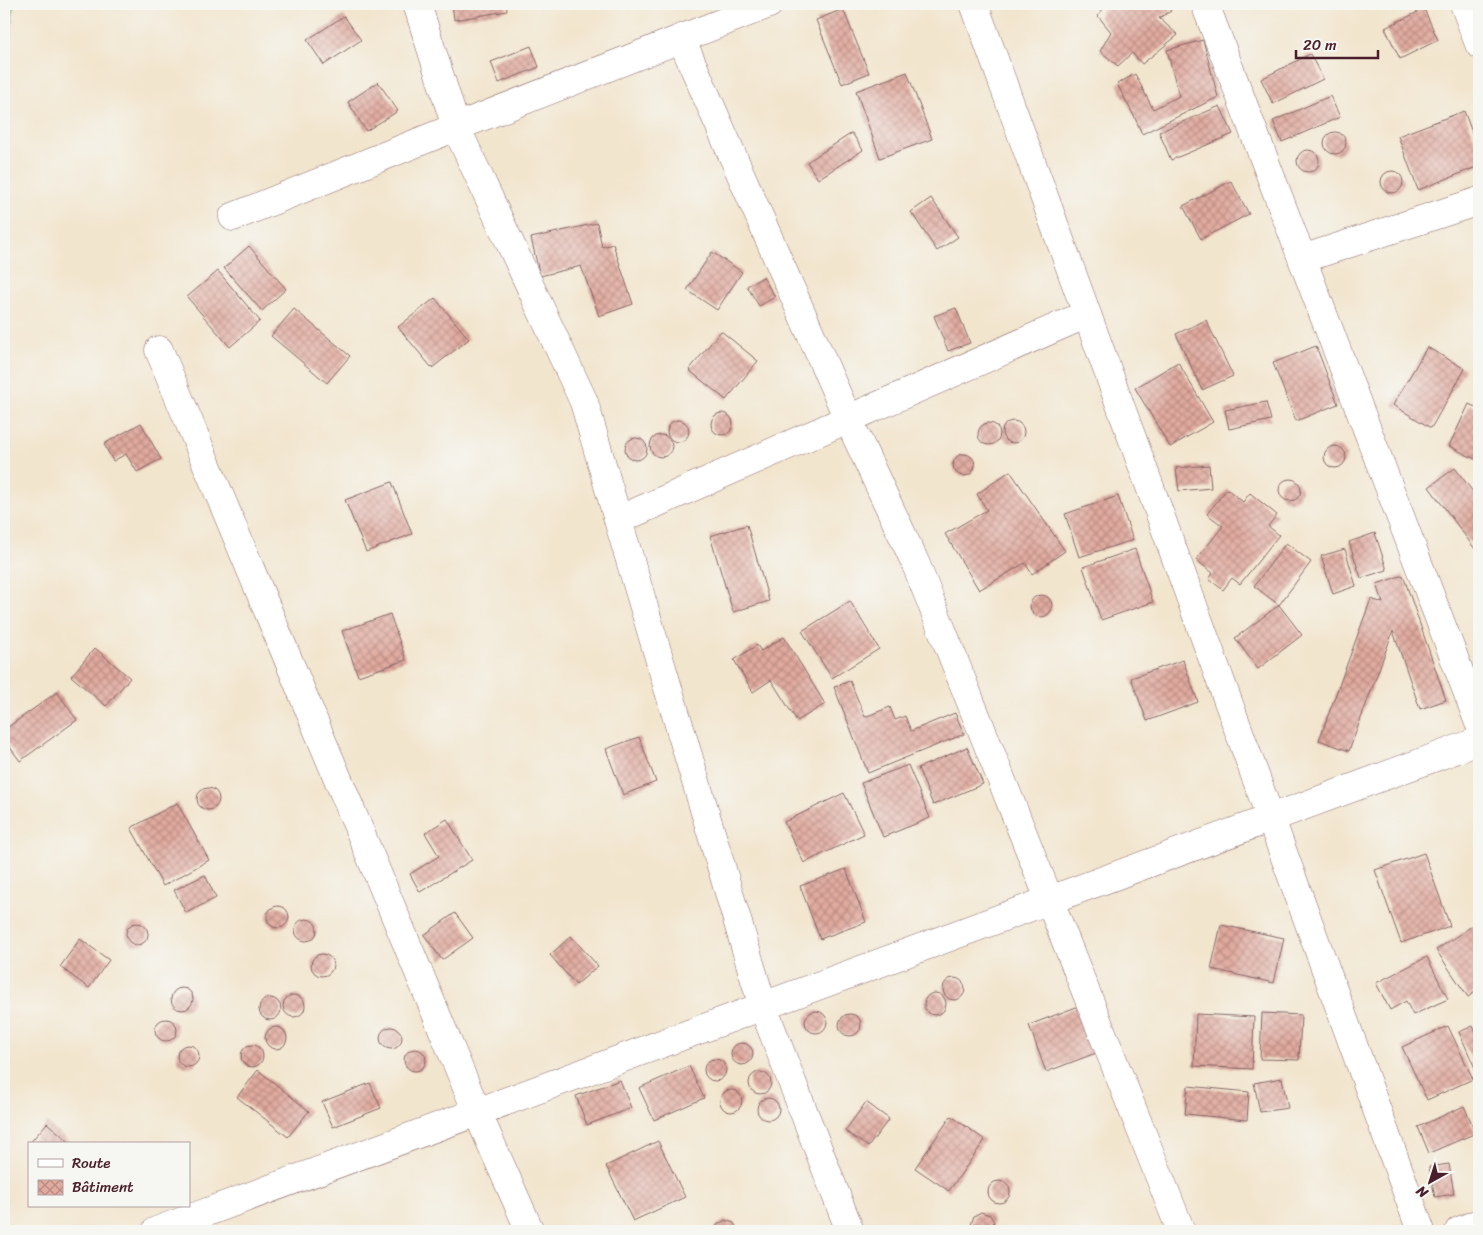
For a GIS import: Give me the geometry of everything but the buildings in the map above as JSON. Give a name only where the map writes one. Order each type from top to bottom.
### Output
[{"type":"street","points":[[417,4],[456,127],[584,402],[763,1006],[850,1231]]},
{"type":"street","points":[[233,217],[769,4]]},
{"type":"street","points":[[974,4],[1421,1231]]},
{"type":"street","points":[[1205,4],[1479,723]]},
{"type":"street","points":[[1464,4],[1479,44]]},
{"type":"street","points":[[681,38],[848,419],[915,562],[1180,1231]]},
{"type":"street","points":[[1302,259],[1479,201]]},
{"type":"street","points":[[618,520],[1087,314]]},
{"type":"street","points":[[159,350],[477,1112],[530,1231]]},
{"type":"street","points":[[156,1231],[1479,741]]},
{"type":"street","points":[[1459,1231],[1479,1223]]},
{"type":"green space","points":[[4,4],[14,4],[4,81]]}]
